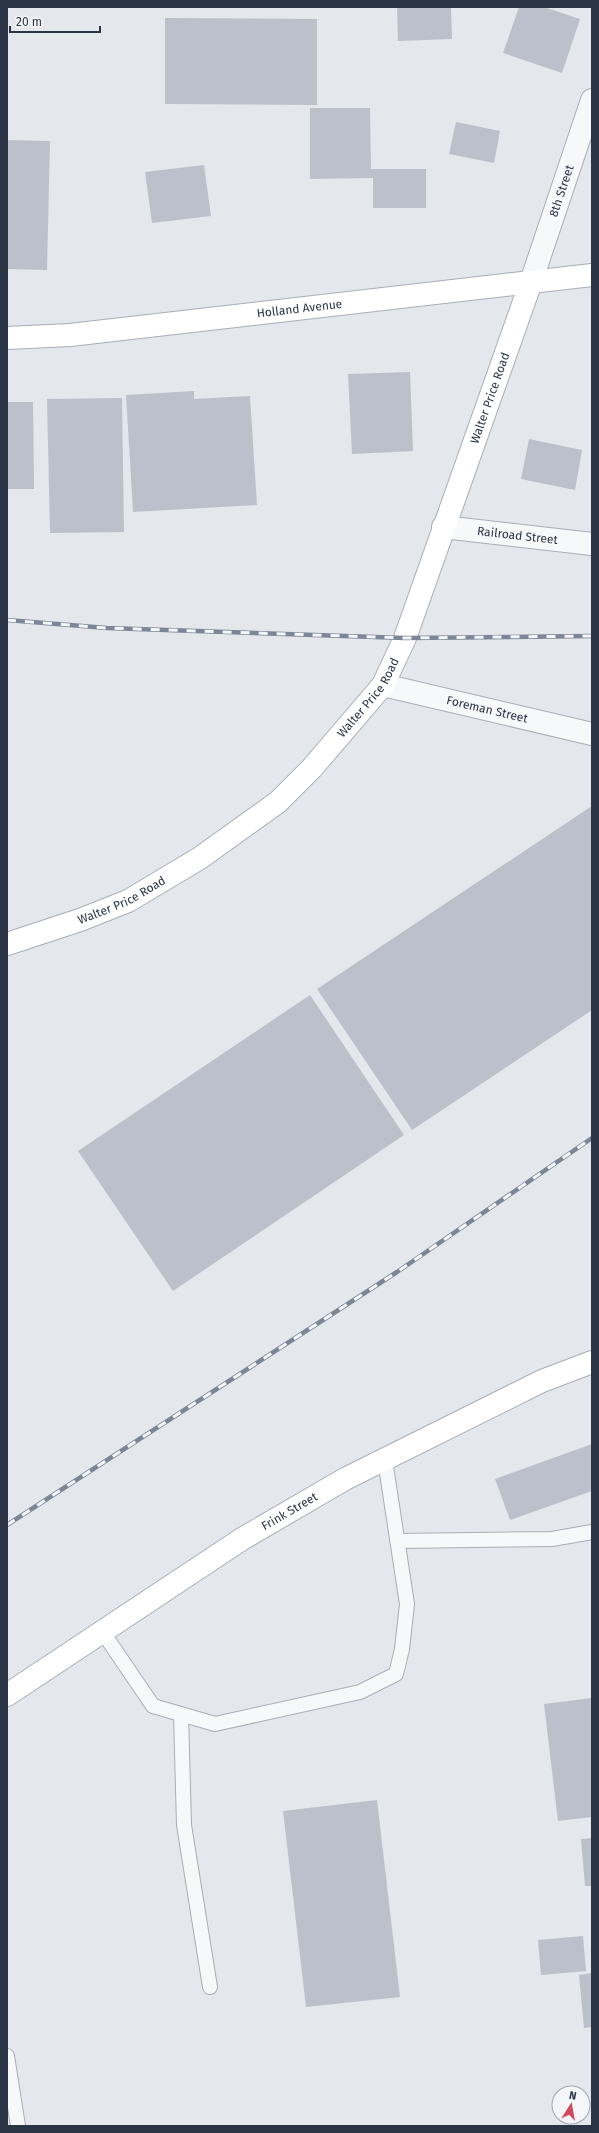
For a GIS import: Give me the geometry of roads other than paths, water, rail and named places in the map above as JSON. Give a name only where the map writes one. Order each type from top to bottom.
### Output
[{"type":"street","name":"8th Street","points":[[531,282],[592,100]]},
{"type":"street","name":"Holland Avenue","points":[[7,338],[70,335],[592,274]]},
{"type":"street","name":"Walter Price Road","points":[[7,944],[80,920],[128,901],[200,858],[278,802],[312,768],[383,685],[405,638],[443,527],[531,282]]},
{"type":"street","name":"Railroad Street","points":[[443,527],[592,544]]},
{"type":"street","name":"Foreman Street","points":[[383,685],[592,734]]},
{"type":"street","name":"Frink Street","points":[[7,1695],[242,1539],[345,1479],[542,1381],[592,1362]]},
{"type":"lane","points":[[102,1631],[152,1706],[215,1724],[360,1692],[396,1674],[402,1649],[407,1604],[385,1460]]},
{"type":"lane","points":[[397,1541],[552,1539],[592,1532]]},
{"type":"lane","points":[[181,1714],[184,1825],[210,1987]]},
{"type":"lane","points":[[7,2056],[18,2126]]},
{"type":"railway","points":[[7,620],[107,628],[405,638],[592,636]]},
{"type":"railway","points":[[7,1525],[397,1272],[592,1138]]}]
